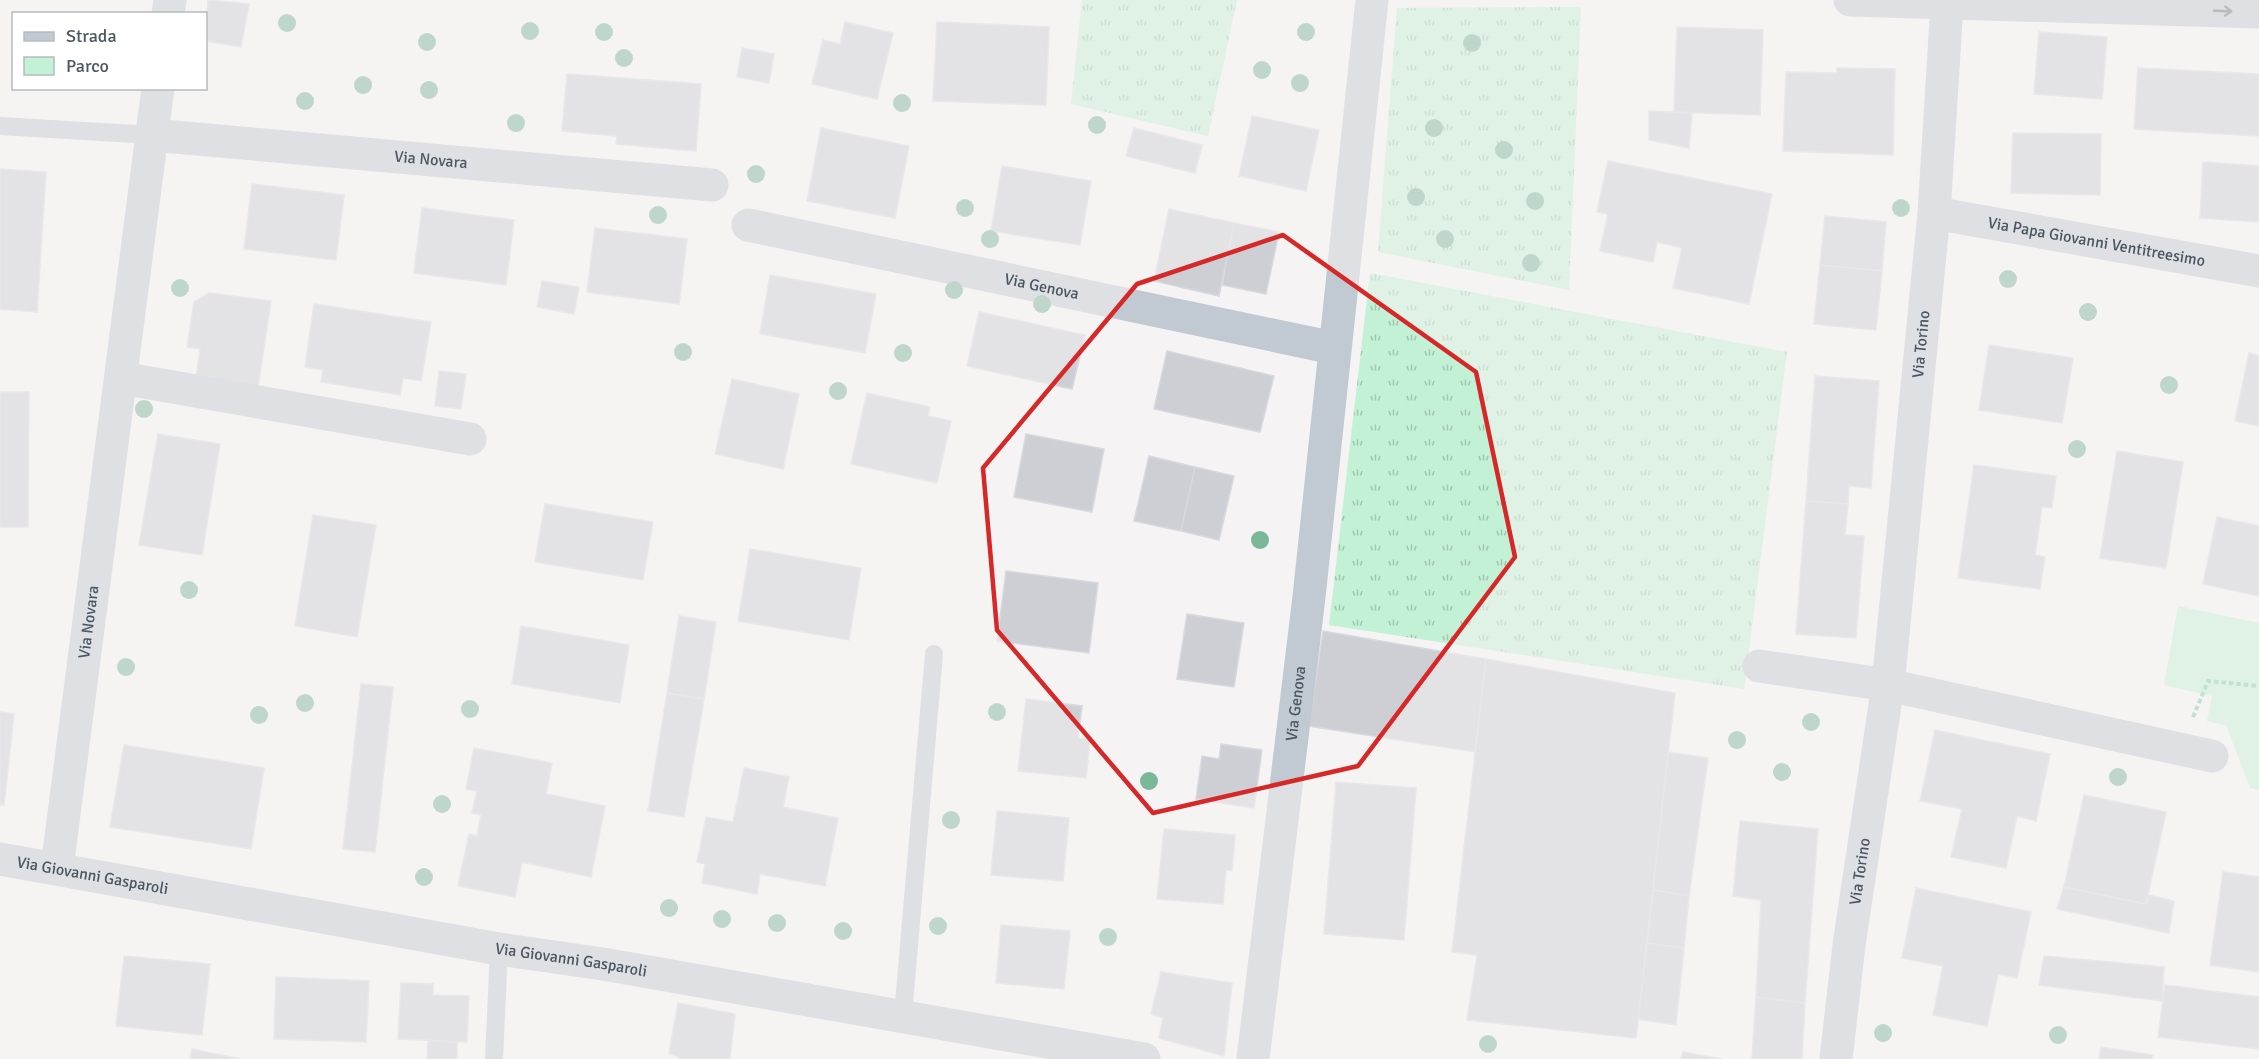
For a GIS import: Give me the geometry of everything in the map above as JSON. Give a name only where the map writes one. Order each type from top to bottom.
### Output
[{"type":"street","name":"Via Genova","points":[[1253,1059],[1309,597],[1372,0]]},
{"type":"street","points":[[1850,0],[2259,12]]},
{"type":"street","name":"Via Torino","points":[[1836,1059],[1851,933],[1888,685],[1934,213],[1947,4]]},
{"type":"street","name":"Via Novara","points":[[57,868],[158,90]]},
{"type":"street","name":"Via Novara","points":[[152,135],[712,185]]},
{"type":"street","name":"Via Papa Giovanni Ventitreesimo","points":[[1934,213],[2259,272]]},
{"type":"street","name":"Via Genova","points":[[748,225],[1334,348]]},
{"type":"street","points":[[121,378],[470,439]]},
{"type":"street","points":[[1759,666],[1888,685],[2212,756]]},
{"type":"street","name":"Via Giovanni Gasparoli","points":[[0,859],[499,949],[903,1015],[1144,1059]]},
{"type":"lane","points":[[0,126],[152,135]]},
{"type":"lane","points":[[903,1015],[934,654]]},
{"type":"lane","points":[[494,1059],[499,949]]},
{"type":"path","points":[[2180,749],[2208,681],[2259,686]]},
{"type":"highlighted area","points":[[1283,235],[1476,372],[1515,557],[1358,766],[1153,813],[997,630],[983,468],[1137,284]]},
{"type":"green space","points":[[1082,0],[1237,0],[1208,136],[1071,104]]},
{"type":"green space","points":[[1581,7],[1569,290],[1378,252],[1397,8]]},
{"type":"green space","points":[[1370,273],[1787,352],[1744,689],[1329,625]]},
{"type":"green space","points":[[2178,606],[2259,623],[2259,790],[2250,788],[2226,725],[2207,721],[2212,696],[2164,685]]},
{"type":"building","points":[[208,0],[249,4],[241,47],[207,41]]},
{"type":"building","points":[[845,22],[893,33],[877,99],[812,84],[823,40],[840,44]]},
{"type":"building","points":[[937,22],[1049,27],[1046,105],[933,101]]},
{"type":"building","points":[[1677,27],[1763,30],[1760,115],[1674,112]]},
{"type":"building","points":[[2039,32],[2107,37],[2102,99],[2034,94]]},
{"type":"building","points":[[742,48],[774,54],[769,83],[737,77]]},
{"type":"building","points":[[1837,68],[1895,69],[1893,155],[1783,151],[1786,72],[1837,73]]},
{"type":"building","points":[[2138,68],[2259,74],[2259,136],[2134,129]]},
{"type":"building","points":[[567,74],[701,84],[696,151],[616,144],[617,136],[562,131]]},
{"type":"building","points":[[1649,111],[1692,113],[1689,148],[1649,140]]},
{"type":"building","points":[[1252,116],[1319,130],[1306,191],[1239,176]]},
{"type":"building","points":[[821,128],[909,146],[895,218],[807,201]]},
{"type":"building","points":[[1134,128],[1202,145],[1195,173],[1126,156]]},
{"type":"building","points":[[2013,133],[2101,134],[2100,195],[2011,193]]},
{"type":"building","points":[[1608,161],[1772,194],[1749,304],[1673,288],[1682,248],[1657,242],[1653,262],[1600,251],[1608,214],[1597,212]]},
{"type":"building","points":[[2203,162],[2259,166],[2259,222],[2200,218]]},
{"type":"building","points":[[1002,166],[1091,181],[1080,245],[991,231]]},
{"type":"building","points":[[0,169],[46,172],[37,312],[0,309]]},
{"type":"building","points":[[252,184],[344,195],[336,260],[244,249]]},
{"type":"building","points":[[422,208],[514,220],[506,285],[414,273]]},
{"type":"building","points":[[1169,209],[1234,223],[1219,296],[1154,281]]},
{"type":"building","points":[[1825,216],[1886,222],[1882,271],[1820,265]]},
{"type":"building","points":[[1234,223],[1279,232],[1266,294],[1222,285]]},
{"type":"building","points":[[595,228],[687,239],[679,304],[587,292]]},
{"type":"building","points":[[1820,265],[1882,271],[1876,330],[1814,324]]},
{"type":"building","points":[[770,275],[876,294],[865,353],[760,334]]},
{"type":"building","points":[[542,281],[579,287],[574,314],[537,307]]},
{"type":"building","points":[[209,293],[271,301],[258,387],[196,379],[200,349],[187,347],[194,302]]},
{"type":"building","points":[[314,304],[431,322],[421,381],[403,378],[400,395],[321,382],[323,370],[305,367]]},
{"type":"building","points":[[979,312],[1085,335],[1072,389],[967,366]]},
{"type":"building","points":[[1989,345],[2073,358],[2062,423],[1979,410]]},
{"type":"building","points":[[1167,351],[1274,376],[1260,432],[1154,409]]},
{"type":"building","points":[[2249,353],[2259,356],[2259,426],[2235,421]]},
{"type":"building","points":[[439,371],[466,374],[461,409],[435,406]]},
{"type":"building","points":[[1815,376],[1879,381],[1871,488],[1849,486],[1848,504],[1806,501]]},
{"type":"building","points":[[732,379],[799,394],[783,469],[715,454]]},
{"type":"building","points":[[0,392],[29,392],[28,527],[0,527]]},
{"type":"building","points":[[867,393],[930,407],[928,416],[951,421],[937,483],[851,464]]},
{"type":"building","points":[[158,434],[220,444],[202,555],[139,545]]},
{"type":"building","points":[[1026,434],[1104,449],[1092,512],[1014,497]]},
{"type":"building","points":[[2117,451],[2183,462],[2166,568],[2100,558]]},
{"type":"building","points":[[1149,456],[1195,467],[1181,531],[1134,521]]},
{"type":"building","points":[[1974,465],[2056,476],[2052,508],[2042,507],[2035,555],[2045,557],[2040,589],[1958,578]]},
{"type":"building","points":[[1195,467],[1234,476],[1219,540],[1181,531]]},
{"type":"building","points":[[1806,501],[1848,504],[1845,535],[1864,536],[1856,638],[1796,634]]},
{"type":"building","points":[[545,504],[653,522],[643,580],[535,562]]},
{"type":"building","points":[[313,515],[376,525],[357,637],[295,626]]},
{"type":"building","points":[[2217,517],[2259,526],[2259,596],[2203,584]]},
{"type":"building","points":[[750,549],[861,568],[849,640],[738,621]]},
{"type":"building","points":[[1006,571],[1098,583],[1089,653],[997,641]]},
{"type":"building","points":[[1187,614],[1244,623],[1234,687],[1177,679]]},
{"type":"building","points":[[679,616],[716,622],[704,699],[667,693]]},
{"type":"building","points":[[521,626],[629,645],[620,703],[512,684]]},
{"type":"building","points":[[1323,631],[1486,659],[1475,752],[1309,726]]},
{"type":"building","points":[[1486,659],[1675,693],[1636,1038],[1467,1020],[1477,955],[1452,952]]},
{"type":"building","points":[[361,684],[393,687],[375,852],[343,849]]},
{"type":"building","points":[[667,693],[704,699],[684,817],[648,811]]},
{"type":"building","points":[[1026,699],[1082,706],[1078,738],[1090,739],[1086,778],[1018,771]]},
{"type":"building","points":[[0,712],[14,714],[4,805],[0,805]]},
{"type":"building","points":[[1935,730],[2050,754],[2036,821],[2017,816],[2006,868],[1951,857],[1962,809],[1920,801]]},
{"type":"building","points":[[1221,744],[1262,750],[1254,808],[1196,799],[1202,756],[1219,759]]},
{"type":"building","points":[[124,745],[264,768],[251,849],[110,827]]},
{"type":"building","points":[[474,748],[552,763],[546,794],[605,806],[591,877],[522,862],[515,897],[458,886],[469,834],[477,836],[481,815],[472,813],[477,791],[466,789]]},
{"type":"building","points":[[1668,752],[1708,758],[1689,896],[1653,890]]},
{"type":"building","points":[[744,768],[789,777],[783,807],[838,818],[825,886],[760,874],[757,894],[702,883],[705,864],[697,862],[706,817],[733,822]]},
{"type":"building","points":[[1336,782],[1416,788],[1404,940],[1324,934]]},
{"type":"building","points":[[2084,795],[2166,812],[2146,904],[2064,887]]},
{"type":"building","points":[[997,811],[1069,818],[1063,881],[991,875]]},
{"type":"building","points":[[1740,821],[1818,829],[1805,1003],[1756,997],[1761,900],[1733,896]]},
{"type":"building","points":[[1164,829],[1235,835],[1232,871],[1226,870],[1223,904],[1157,899]]},
{"type":"building","points":[[2223,872],[2259,877],[2259,972],[2210,965]]},
{"type":"building","points":[[2064,887],[2146,904],[2148,895],[2174,901],[2169,933],[2057,909]]},
{"type":"building","points":[[1916,888],[2031,912],[2017,978],[1998,974],[1987,1026],[1933,1015],[1943,966],[1902,958]]},
{"type":"building","points":[[1653,890],[1689,896],[1684,948],[1647,943]]},
{"type":"building","points":[[1001,925],[1070,931],[1064,989],[996,983]]},
{"type":"building","points":[[1647,943],[1684,948],[1676,1025],[1638,1019]]},
{"type":"building","points":[[124,956],[210,964],[202,1035],[116,1026]]},
{"type":"building","points":[[2044,956],[2164,967],[2162,1001],[2039,985]]},
{"type":"building","points":[[1161,972],[1232,983],[1224,1056],[1159,1038],[1163,1018],[1151,1014]]},
{"type":"building","points":[[276,977],[369,981],[366,1042],[274,1039]]},
{"type":"building","points":[[401,983],[433,984],[433,995],[469,996],[467,1042],[398,1039]]},
{"type":"building","points":[[2165,985],[2259,997],[2259,1049],[2158,1037]]},
{"type":"building","points":[[1756,997],[1805,1003],[1802,1059],[1752,1059]]},
{"type":"building","points":[[678,1003],[735,1014],[730,1059],[679,1059],[669,1053]]},
{"type":"building","points":[[428,1041],[457,1042],[457,1059],[427,1059]]},
{"type":"building","points":[[2101,1047],[2153,1055],[2152,1059],[2099,1059]]},
{"type":"building","points":[[192,1049],[240,1059],[190,1059]]},
{"type":"building","points":[[1683,1052],[1722,1059],[1681,1059]]}]
